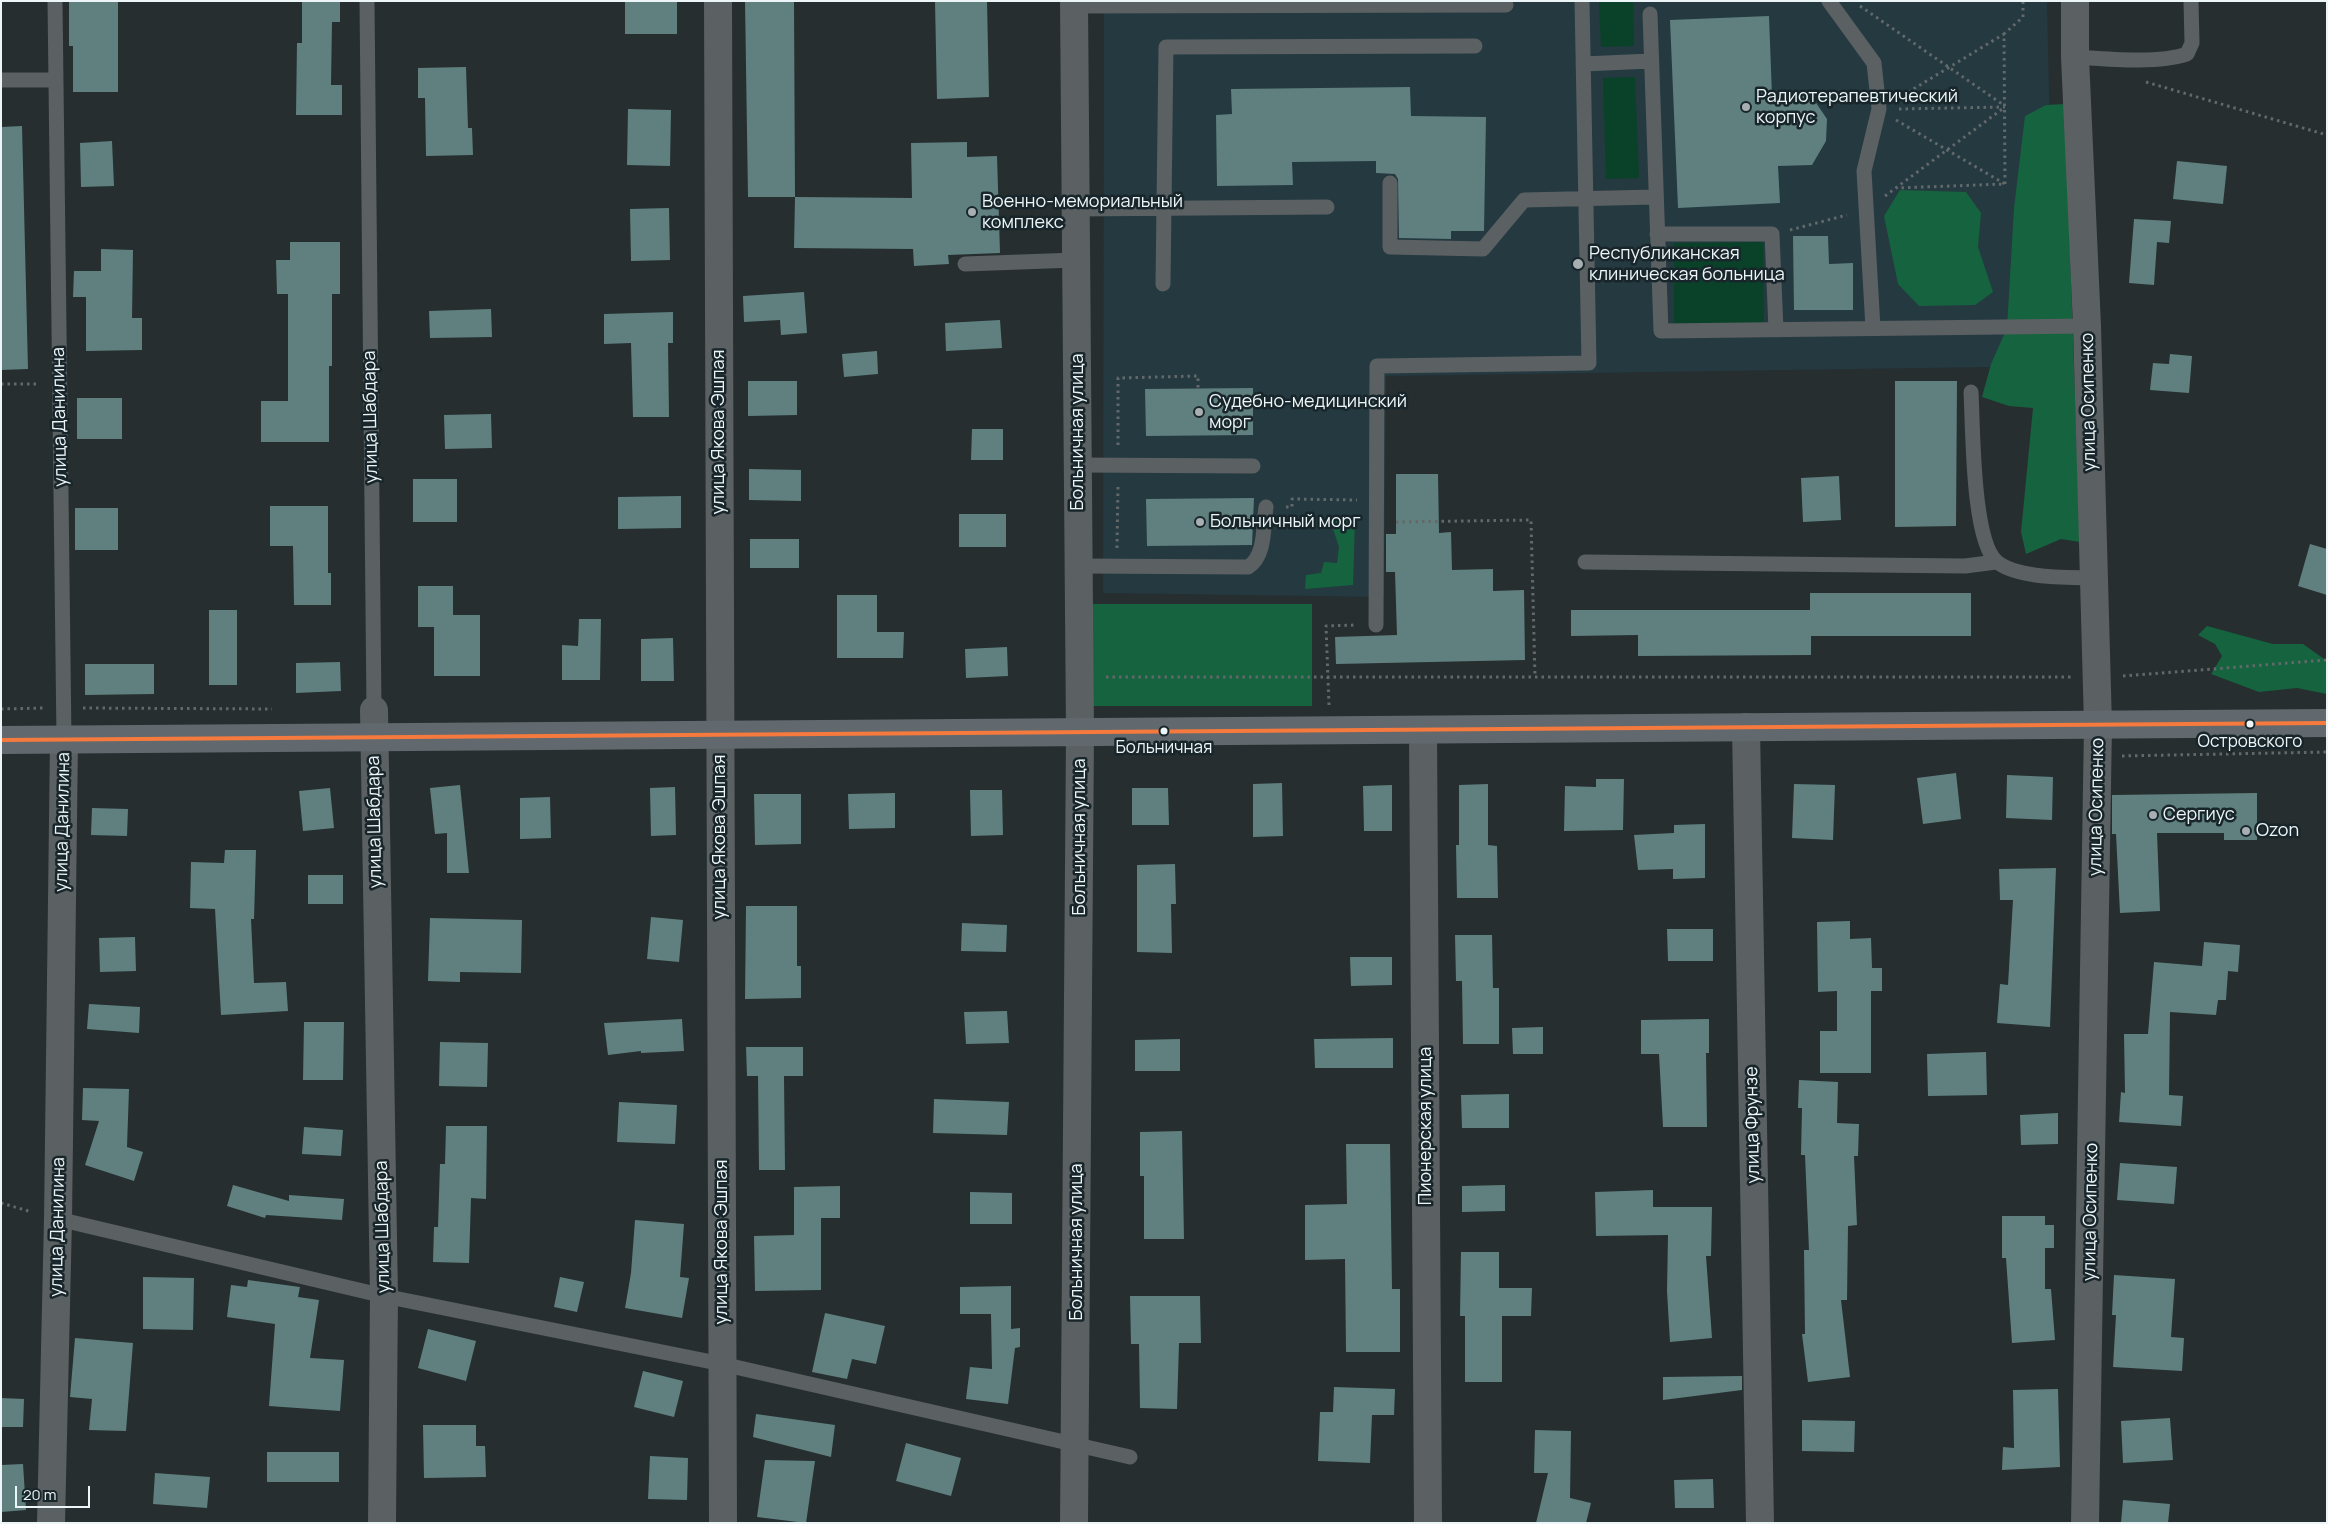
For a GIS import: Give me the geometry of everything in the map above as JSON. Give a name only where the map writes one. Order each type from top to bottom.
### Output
[{"type":"main road","points":[[1,740],[2327,723]]},
{"type":"street","name":"улица Якова Эшпая","points":[[718,1],[723,1523]]},
{"type":"street","name":"улица Осипенко","points":[[2075,1],[2075,57],[2088,326],[2098,725],[2085,1523]]},
{"type":"street","name":"Больничная улица","points":[[1074,3],[1080,677],[1074,1523]]},
{"type":"street","name":"улица Шабдара","points":[[374,710],[384,1296],[382,1523]]},
{"type":"street","name":"улица Фрунзе","points":[[1746,727],[1760,1523]]},
{"type":"street","name":"Пионерская улица","points":[[1423,730],[1428,1523]]},
{"type":"street","name":"улица Данилина","points":[[51,1523],[58,1220],[64,740]]},
{"type":"lane","name":"улица Данилина","points":[[55,1],[64,740]]},
{"type":"lane","name":"улица Шабдара","points":[[367,1],[374,710]]},
{"type":"lane","points":[[1376,625],[1377,366],[1589,363],[1582,1]]},
{"type":"lane","points":[[1829,1],[1874,63],[1879,109],[1864,171],[1872,328]]},
{"type":"lane","points":[[2075,57],[2102,59],[2174,58],[2187,54],[2192,43],[2191,1]]},
{"type":"lane","points":[[1074,3],[1506,4]]},
{"type":"lane","points":[[1650,14],[1661,331],[2088,326]]},
{"type":"lane","points":[[1163,284],[1166,47],[1475,46]]},
{"type":"lane","points":[[1583,64],[1651,62]]},
{"type":"lane","points":[[1,80],[56,80]]},
{"type":"lane","points":[[1390,183],[1390,247],[1483,249],[1524,200],[1656,197]]},
{"type":"lane","points":[[1076,209],[1327,207]]},
{"type":"lane","points":[[1657,234],[1772,234],[1776,330]]},
{"type":"lane","points":[[965,264],[1076,260]]},
{"type":"lane","points":[[1971,392],[1978,510],[1982,537],[1996,562]]},
{"type":"lane","points":[[1078,465],[1253,466]]},
{"type":"lane","points":[[1079,566],[1248,567],[1254,563],[1259,555],[1266,507]]},
{"type":"lane","points":[[1585,562],[1965,566],[1996,562],[2026,574],[2094,578]]},
{"type":"lane","points":[[58,1220],[218,1259],[384,1296],[722,1364],[1130,1457]]},
{"type":"path","points":[[1852,1],[2005,107]]},
{"type":"path","points":[[1879,109],[2004,34],[2024,17],[2023,1]]},
{"type":"path","points":[[2004,34],[2004,184]]},
{"type":"path","points":[[2139,80],[2327,135]]},
{"type":"path","points":[[1879,109],[2005,107]]},
{"type":"path","points":[[1772,234],[1866,210],[2005,107]]},
{"type":"path","points":[[1879,109],[2004,184]]},
{"type":"path","points":[[1895,188],[2004,184]]},
{"type":"path","points":[[1198,376],[1198,388]]},
{"type":"path","points":[[1,384],[38,384]]},
{"type":"path","points":[[1266,507],[1292,507],[1292,499],[1376,501]]},
{"type":"path","points":[[1377,522],[1532,520],[1535,677]]},
{"type":"path","points":[[1329,706],[1326,626],[1376,625]]},
{"type":"path","points":[[1080,677],[2097,677],[2327,660]]},
{"type":"path","points":[[1,708],[277,709]]},
{"type":"path","points":[[2118,756],[2327,752]]},
{"type":"shaded area","name":"Республиканская клиническая больница","points":[[1104,1],[2047,1],[2055,366],[1386,376],[1384,597],[1103,593]]},
{"type":"green space","points":[[1599,1],[1633,1],[1634,46],[1601,47]]},
{"type":"green space","points":[[1635,77],[1639,178],[1606,179],[1603,78]]},
{"type":"green space","points":[[2065,104],[2080,542],[2061,539],[2026,554],[2021,532],[2033,408],[2009,406],[1982,397],[1991,364],[2007,328],[2014,208],[2025,116],[2046,105]]},
{"type":"green space","points":[[1900,190],[1966,192],[1981,213],[1978,247],[1993,292],[1975,305],[1919,306],[1898,284],[1884,216]]},
{"type":"green space","points":[[1763,242],[1764,330],[1674,331],[1674,243]]},
{"type":"green space","points":[[1342,517],[1355,521],[1353,585],[1305,589],[1306,575],[1321,573],[1324,562],[1337,563],[1339,547],[1331,523]]},
{"type":"green space","points":[[1090,604],[1312,604],[1312,706],[1090,706]]},
{"type":"green space","points":[[2207,626],[2273,644],[2303,644],[2327,661],[2327,694],[2297,688],[2259,692],[2211,674],[2222,656],[2215,644],[2198,635]]},
{"type":"building","points":[[69,1],[118,1],[118,92],[73,92],[73,46],[69,46]]},
{"type":"building","points":[[302,1],[340,1],[340,22],[332,22],[331,85],[342,85],[342,115],[296,115],[297,43],[302,43]]},
{"type":"building","points":[[625,1],[677,1],[677,34],[625,34]]},
{"type":"building","points":[[745,1],[794,1],[795,197],[748,197]]},
{"type":"building","points":[[935,1],[987,1],[989,97],[937,99]]},
{"type":"building","name":"Радиотерапевтический корпус","points":[[1769,16],[1772,96],[1810,94],[1827,119],[1826,141],[1812,165],[1778,166],[1780,203],[1678,208],[1670,20]]},
{"type":"building","points":[[466,67],[468,128],[472,128],[473,155],[426,156],[425,98],[418,98],[418,68]]},
{"type":"building","points":[[1410,87],[1411,116],[1486,117],[1484,231],[1451,231],[1451,239],[1399,238],[1398,179],[1395,174],[1376,173],[1376,161],[1292,162],[1293,185],[1217,186],[1216,115],[1232,114],[1231,89]]},
{"type":"building","points":[[628,109],[671,110],[670,166],[627,165]]},
{"type":"building","points":[[22,126],[28,369],[1,370],[1,127]]},
{"type":"building","points":[[112,141],[114,186],[81,187],[80,143]]},
{"type":"building","points":[[967,142],[967,157],[997,156],[1000,253],[948,255],[949,264],[914,266],[913,249],[794,248],[795,197],[912,198],[911,143]]},
{"type":"building","points":[[2177,161],[2227,166],[2223,204],[2173,199]]},
{"type":"building","points":[[669,208],[670,260],[631,261],[630,209]]},
{"type":"building","points":[[2134,219],[2171,221],[2169,243],[2157,242],[2154,285],[2129,283]]},
{"type":"building","points":[[1793,236],[1828,236],[1829,264],[1853,263],[1853,310],[1794,310]]},
{"type":"building","points":[[290,242],[340,242],[340,294],[332,294],[332,366],[329,366],[329,442],[261,442],[261,401],[288,401],[288,294],[277,294],[276,260],[290,260]]},
{"type":"building","points":[[101,249],[133,250],[132,318],[142,318],[142,350],[86,351],[86,297],[73,297],[74,271],[101,271]]},
{"type":"building","points":[[804,292],[807,333],[781,335],[780,320],[744,322],[743,296]]},
{"type":"building","points":[[491,309],[492,337],[430,338],[429,311]]},
{"type":"building","points":[[673,312],[673,343],[668,343],[669,417],[633,417],[631,343],[604,344],[604,314]]},
{"type":"building","points":[[1000,320],[1002,348],[946,351],[945,323]]},
{"type":"building","points":[[877,351],[878,374],[844,377],[842,354]]},
{"type":"building","points":[[2170,354],[2192,356],[2189,393],[2150,390],[2153,363],[2169,364]]},
{"type":"building","points":[[748,381],[797,381],[797,415],[748,416]]},
{"type":"building","points":[[1895,381],[1957,381],[1956,526],[1895,527]]},
{"type":"building","name":"Судебно-медицинский морг","points":[[1253,388],[1253,435],[1146,436],[1145,389]]},
{"type":"building","points":[[77,398],[122,398],[122,439],[77,439]]},
{"type":"building","points":[[491,414],[492,448],[445,449],[444,415]]},
{"type":"building","points":[[972,429],[1003,429],[1003,460],[971,460]]},
{"type":"building","points":[[749,469],[801,470],[801,501],[749,500]]},
{"type":"building","points":[[1396,474],[1438,474],[1439,533],[1451,532],[1452,570],[1493,569],[1493,591],[1524,590],[1525,660],[1336,664],[1335,637],[1397,635],[1395,572],[1386,572],[1386,534],[1396,534]]},
{"type":"building","points":[[1839,476],[1841,520],[1803,522],[1801,478]]},
{"type":"building","points":[[413,479],[457,479],[457,522],[413,522]]},
{"type":"building","points":[[681,496],[681,528],[618,529],[618,497]]},
{"type":"building","name":"Больничный морг","points":[[1254,498],[1252,545],[1147,546],[1146,499]]},
{"type":"building","points":[[270,506],[328,506],[328,573],[331,573],[331,605],[294,605],[293,546],[270,546]]},
{"type":"building","points":[[75,508],[118,508],[118,550],[75,550]]},
{"type":"building","points":[[959,514],[1006,514],[1006,547],[959,547]]},
{"type":"building","points":[[750,539],[799,539],[799,568],[750,568]]},
{"type":"building","points":[[2310,544],[2327,549],[2327,595],[2298,586]]},
{"type":"building","points":[[418,586],[453,586],[453,615],[480,615],[480,676],[434,676],[434,627],[418,627]]},
{"type":"building","points":[[1810,593],[1971,593],[1971,636],[1811,636],[1811,655],[1638,656],[1638,635],[1571,636],[1571,610],[1810,610]]},
{"type":"building","points":[[837,595],[877,595],[877,632],[904,632],[903,658],[837,658]]},
{"type":"building","points":[[209,610],[237,610],[237,685],[209,685]]},
{"type":"building","points":[[579,619],[601,619],[600,680],[562,680],[562,645],[578,646]]},
{"type":"building","points":[[673,638],[674,681],[641,681],[641,639]]},
{"type":"building","points":[[1007,647],[1008,676],[966,678],[965,649]]},
{"type":"building","points":[[340,662],[341,691],[296,693],[296,663]]},
{"type":"building","points":[[85,664],[154,664],[154,694],[85,695]]},
{"type":"building","points":[[1956,773],[1961,819],[1923,824],[1917,778]]},
{"type":"building","points":[[2007,775],[2053,777],[2052,820],[2006,818]]},
{"type":"building","points":[[1596,779],[1624,779],[1623,830],[1564,831],[1565,786],[1596,787]]},
{"type":"building","points":[[1282,783],[1283,836],[1253,837],[1253,784]]},
{"type":"building","points":[[1488,784],[1488,845],[1497,846],[1498,898],[1457,898],[1456,845],[1459,845],[1459,785]]},
{"type":"building","points":[[1794,784],[1835,785],[1833,840],[1792,838]]},
{"type":"building","points":[[460,785],[469,873],[447,873],[447,833],[435,834],[430,788]]},
{"type":"building","points":[[1392,785],[1392,831],[1364,831],[1363,786]]},
{"type":"building","points":[[675,787],[676,835],[651,836],[650,788]]},
{"type":"building","points":[[330,788],[334,828],[303,831],[299,791]]},
{"type":"building","points":[[1132,788],[1168,788],[1169,825],[1132,825]]},
{"type":"building","points":[[970,790],[1002,790],[1003,835],[971,836]]},
{"type":"building","points":[[895,793],[895,828],[849,829],[848,794]]},
{"type":"building","points":[[2257,793],[2257,840],[2224,840],[2224,833],[2157,833],[2160,911],[2120,913],[2116,834],[2112,834],[2112,795]]},
{"type":"building","points":[[754,794],[801,794],[801,844],[755,845]]},
{"type":"building","points":[[550,797],[551,838],[520,839],[520,798]]},
{"type":"building","points":[[92,808],[128,809],[127,836],[91,835]]},
{"type":"building","points":[[1705,824],[1705,878],[1673,879],[1673,869],[1638,870],[1634,835],[1674,833],[1674,825]]},
{"type":"building","points":[[225,850],[256,850],[254,919],[251,919],[254,983],[286,982],[288,1011],[221,1015],[215,909],[190,908],[191,862],[224,863]]},
{"type":"building","points":[[1175,864],[1176,904],[1171,904],[1172,953],[1137,952],[1137,865]]},
{"type":"building","points":[[2056,868],[2050,1027],[1997,1023],[2000,984],[2008,985],[2013,900],[2000,900],[1999,869]]},
{"type":"building","points":[[308,875],[343,875],[343,904],[308,904]]},
{"type":"building","points":[[746,906],[797,906],[797,966],[801,966],[801,998],[745,999]]},
{"type":"building","points":[[651,917],[683,920],[679,962],[647,959]]},
{"type":"building","points":[[430,918],[522,920],[521,973],[460,972],[460,982],[428,981]]},
{"type":"building","points":[[1850,921],[1850,939],[1871,938],[1872,968],[1882,968],[1882,991],[1871,991],[1871,1073],[1820,1073],[1820,1031],[1837,1031],[1837,991],[1818,992],[1817,922]]},
{"type":"building","points":[[962,923],[1007,925],[1006,952],[961,951]]},
{"type":"building","points":[[1667,929],[1713,929],[1713,961],[1668,961]]},
{"type":"building","points":[[1455,935],[1492,935],[1493,988],[1499,988],[1499,1044],[1463,1044],[1462,981],[1456,981]]},
{"type":"building","points":[[135,937],[136,971],[100,972],[99,938]]},
{"type":"building","points":[[2204,942],[2240,945],[2238,972],[2228,971],[2226,1000],[2218,1000],[2216,1015],[2170,1012],[2169,1095],[2183,1096],[2181,1126],[2119,1122],[2121,1092],[2125,1093],[2124,1034],[2148,1034],[2154,962],[2202,966]]},
{"type":"building","points":[[1350,957],[1392,957],[1392,985],[1351,986]]},
{"type":"building","points":[[89,1004],[140,1007],[139,1033],[87,1029]]},
{"type":"building","points":[[1007,1011],[1009,1043],[966,1044],[964,1012]]},
{"type":"building","points":[[682,1019],[684,1051],[641,1053],[641,1051],[608,1055],[604,1023]]},
{"type":"building","points":[[1709,1019],[1709,1053],[1706,1053],[1707,1127],[1663,1127],[1659,1054],[1641,1054],[1641,1020]]},
{"type":"building","points":[[304,1022],[344,1022],[343,1080],[303,1080]]},
{"type":"building","points":[[1543,1027],[1543,1054],[1513,1054],[1512,1028]]},
{"type":"building","points":[[1393,1038],[1393,1068],[1315,1068],[1314,1039]]},
{"type":"building","points":[[1180,1039],[1180,1071],[1135,1071],[1135,1040]]},
{"type":"building","points":[[440,1042],[488,1043],[487,1087],[439,1086]]},
{"type":"building","points":[[746,1047],[803,1047],[803,1076],[784,1076],[785,1170],[759,1170],[758,1076],[747,1076]]},
{"type":"building","points":[[1986,1052],[1987,1095],[1928,1096],[1927,1054]]},
{"type":"building","points":[[1799,1080],[1838,1082],[1837,1123],[1859,1124],[1858,1156],[1854,1156],[1857,1225],[1848,1226],[1847,1300],[1841,1300],[1850,1377],[1808,1382],[1802,1334],[1805,1334],[1804,1250],[1809,1250],[1805,1155],[1801,1155],[1802,1108],[1798,1108]]},
{"type":"building","points":[[83,1088],[129,1089],[127,1147],[143,1152],[134,1181],[85,1165],[99,1121],[82,1120]]},
{"type":"building","points":[[1509,1094],[1509,1128],[1462,1128],[1461,1095]]},
{"type":"building","points":[[934,1099],[1009,1102],[1007,1135],[933,1133]]},
{"type":"building","points":[[619,1102],[677,1105],[675,1144],[617,1142]]},
{"type":"building","points":[[2058,1113],[2058,1144],[2021,1145],[2020,1115]]},
{"type":"building","points":[[446,1126],[487,1126],[486,1199],[471,1198],[469,1263],[433,1262],[434,1227],[438,1227],[440,1164],[445,1164]]},
{"type":"building","points":[[304,1127],[343,1130],[341,1156],[302,1154]]},
{"type":"building","points":[[1182,1131],[1184,1239],[1144,1239],[1144,1176],[1140,1176],[1140,1132]]},
{"type":"building","points":[[1346,1144],[1390,1144],[1392,1289],[1400,1289],[1400,1352],[1346,1352],[1345,1259],[1305,1260],[1305,1205],[1347,1204]]},
{"type":"building","points":[[2120,1163],[2177,1167],[2174,1204],[2117,1200]]},
{"type":"building","points":[[233,1185],[289,1201],[289,1195],[344,1199],[342,1220],[266,1215],[265,1218],[227,1206]]},
{"type":"building","points":[[1505,1185],[1505,1211],[1462,1212],[1462,1186]]},
{"type":"building","points":[[840,1186],[840,1218],[821,1218],[821,1290],[755,1291],[754,1236],[794,1235],[794,1187]]},
{"type":"building","points":[[1653,1190],[1653,1207],[1712,1207],[1711,1256],[1706,1256],[1712,1338],[1670,1342],[1667,1291],[1668,1235],[1596,1236],[1595,1192]]},
{"type":"building","points":[[970,1192],[1012,1193],[1012,1224],[970,1224]]},
{"type":"building","points":[[2002,1216],[2045,1216],[2045,1225],[2054,1225],[2054,1248],[2045,1248],[2045,1289],[2051,1289],[2055,1340],[2012,1343],[2006,1258],[2002,1258]]},
{"type":"building","points":[[635,1220],[684,1224],[680,1277],[689,1278],[682,1318],[625,1308],[631,1273]]},
{"type":"building","points":[[1461,1252],[1499,1252],[1499,1288],[1532,1288],[1531,1316],[1502,1316],[1502,1382],[1465,1382],[1465,1316],[1460,1316]]},
{"type":"building","points":[[2114,1275],[2175,1279],[2171,1337],[2184,1338],[2182,1371],[2113,1367],[2116,1315],[2112,1315]]},
{"type":"building","points":[[143,1277],[194,1278],[193,1330],[143,1329]]},
{"type":"building","points":[[560,1277],[584,1282],[577,1312],[554,1307]]},
{"type":"building","points":[[248,1280],[300,1287],[298,1297],[319,1300],[310,1358],[344,1360],[340,1411],[269,1406],[275,1324],[227,1317],[231,1285],[247,1287]]},
{"type":"building","points":[[1011,1286],[1011,1329],[1020,1328],[1020,1347],[1015,1348],[1008,1404],[966,1399],[970,1367],[992,1369],[991,1314],[960,1314],[960,1287]]},
{"type":"building","points":[[1130,1296],[1200,1296],[1201,1343],[1179,1343],[1177,1409],[1140,1408],[1139,1344],[1131,1344]]},
{"type":"building","points":[[825,1313],[885,1326],[876,1364],[852,1359],[847,1379],[812,1372]]},
{"type":"building","points":[[428,1329],[476,1341],[466,1381],[418,1368]]},
{"type":"building","points":[[75,1338],[133,1343],[126,1431],[89,1430],[92,1399],[70,1397]]},
{"type":"building","points":[[643,1371],[683,1381],[674,1417],[634,1407]]},
{"type":"building","points":[[1742,1376],[1742,1390],[1663,1400],[1663,1377]]},
{"type":"building","points":[[1334,1387],[1395,1389],[1394,1415],[1372,1415],[1370,1463],[1318,1461],[1320,1412],[1333,1412]]},
{"type":"building","points":[[2058,1389],[2060,1467],[2002,1470],[2003,1447],[2014,1448],[2013,1390]]},
{"type":"building","points":[[1,1398],[24,1399],[23,1427],[1,1427]]},
{"type":"building","points":[[756,1414],[835,1425],[831,1457],[753,1437]]},
{"type":"building","points":[[2170,1418],[2173,1460],[2123,1463],[2121,1421]]},
{"type":"building","points":[[1802,1420],[1855,1421],[1854,1452],[1802,1451]]},
{"type":"building","points":[[423,1425],[476,1425],[476,1446],[485,1446],[486,1477],[424,1478]]},
{"type":"building","points":[[1535,1430],[1571,1431],[1570,1498],[1591,1503],[1586,1523],[1536,1523],[1548,1473],[1534,1473]]},
{"type":"building","points":[[906,1443],[961,1458],[951,1496],[896,1481]]},
{"type":"building","points":[[267,1452],[339,1452],[339,1482],[267,1482]]},
{"type":"building","points":[[650,1456],[688,1458],[687,1500],[648,1499]]},
{"type":"building","points":[[765,1460],[815,1461],[806,1523],[757,1517]]},
{"type":"building","points":[[23,1464],[26,1510],[1,1512],[1,1465]]},
{"type":"building","points":[[155,1473],[210,1477],[207,1508],[153,1504]]},
{"type":"building","points":[[1713,1479],[1714,1508],[1675,1508],[1674,1480]]},
{"type":"building","points":[[2123,1500],[2170,1504],[2168,1523],[2121,1523]]},
{"type":"transit line","points":[[1,740],[2327,723]]},
{"type":"place","name":"Радиотерапевтический корпус","points":[[1746,107]]},
{"type":"place","name":"Военно-мемориальный комплекс","points":[[972,212]]},
{"type":"place","name":"Республиканская клиническая больница","points":[[1578,264]]},
{"type":"place","name":"Судебно-медицинский морг","points":[[1199,412]]},
{"type":"place","name":"Больничный морг","points":[[1200,522]]},
{"type":"place","name":"Островского","points":[[2250,724]]},
{"type":"place","name":"Больничная","points":[[1164,731]]},
{"type":"place","name":"Сергиус","points":[[2153,815]]},
{"type":"place","name":"Ozon","points":[[2246,831]]}]
